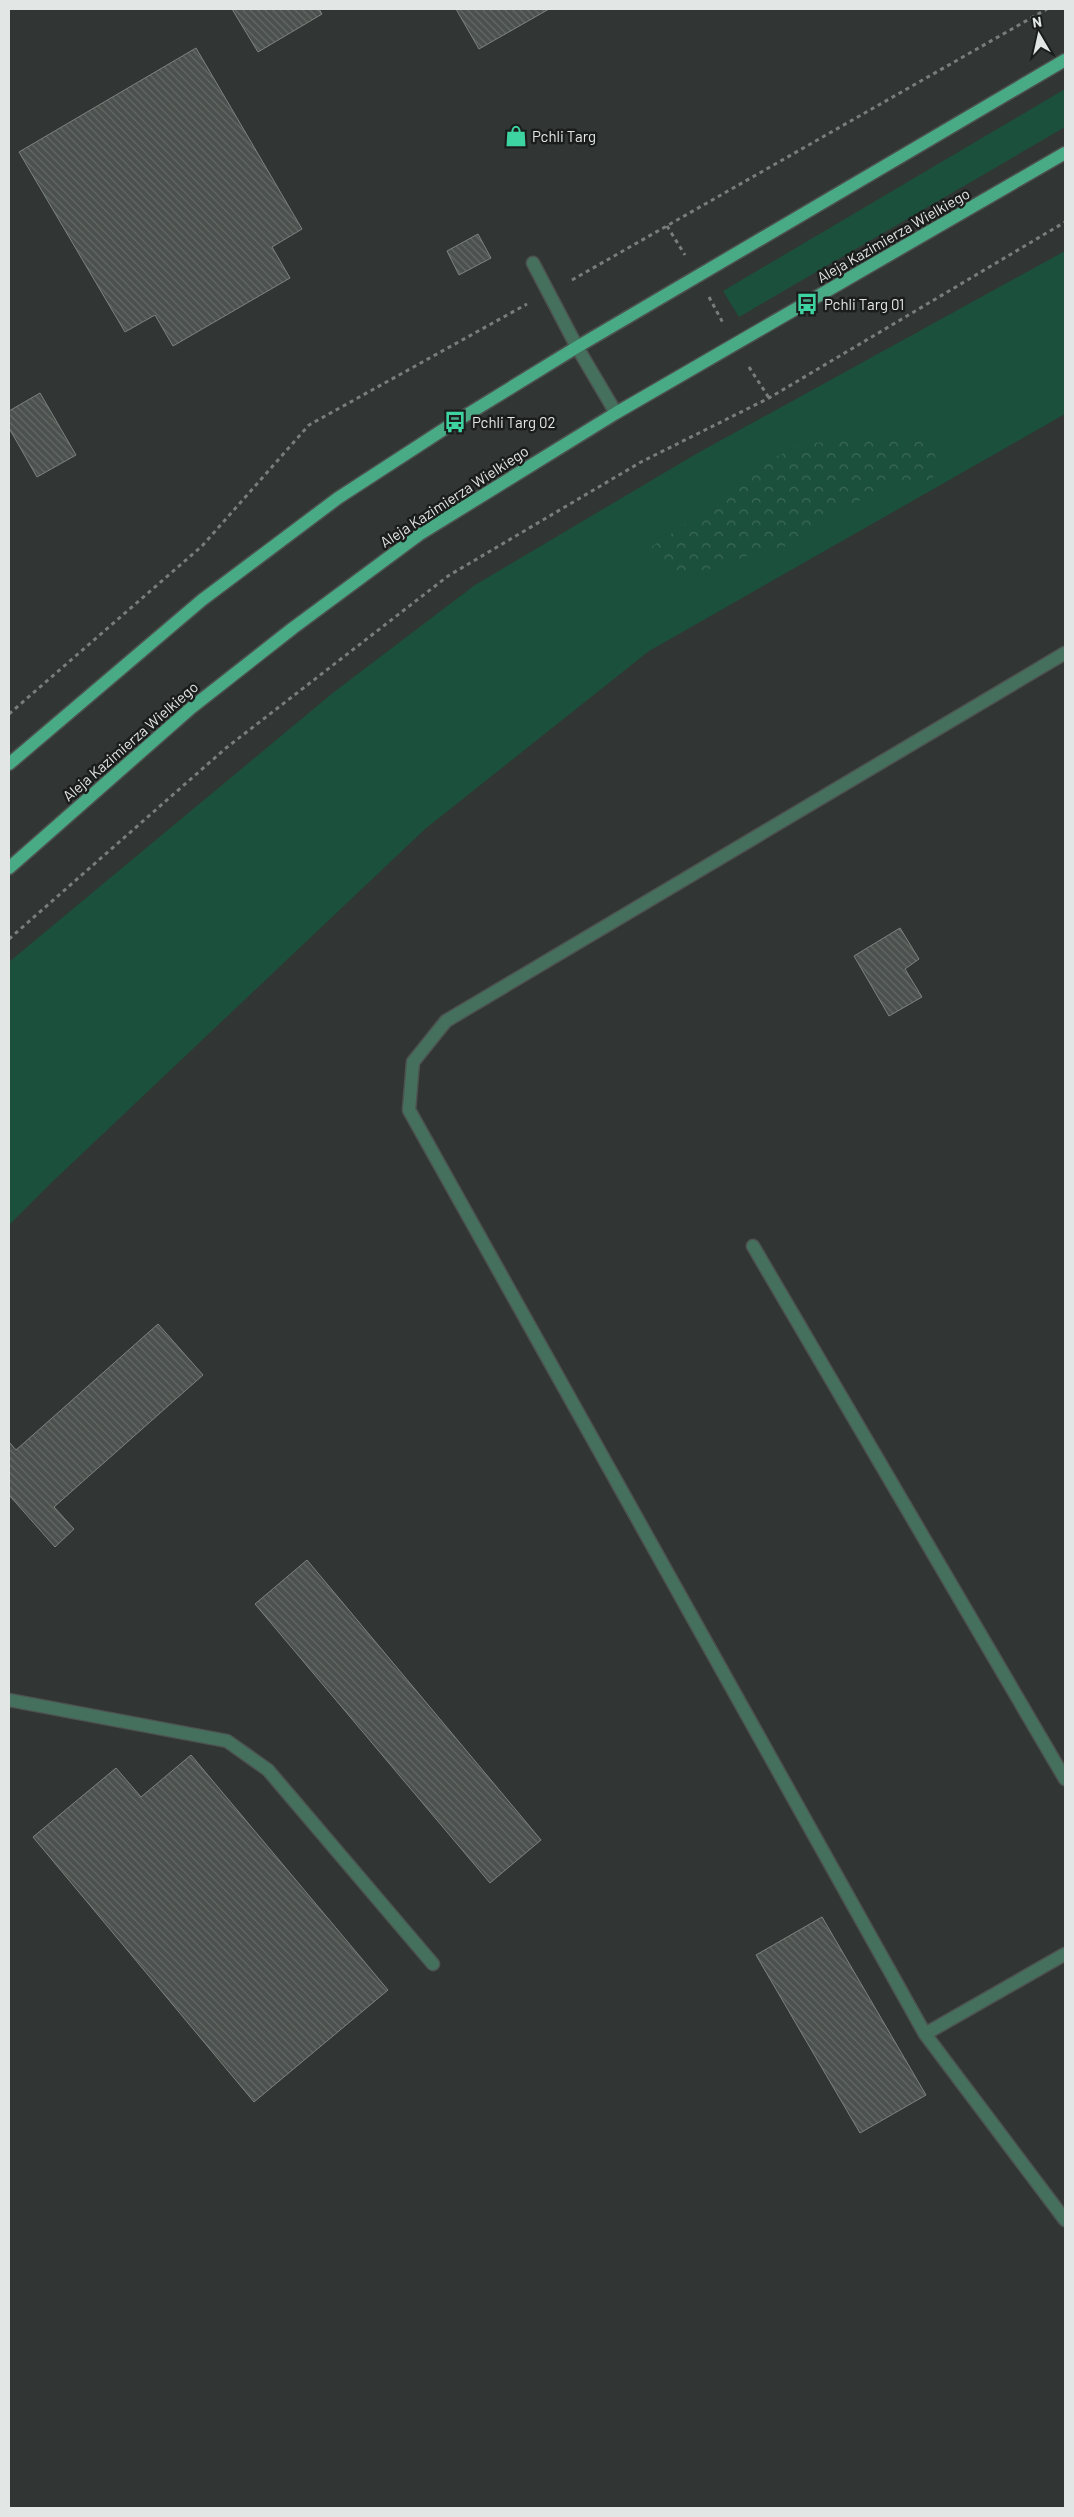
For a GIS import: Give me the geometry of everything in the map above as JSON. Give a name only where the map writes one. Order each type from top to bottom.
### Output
[{"type":"main road","points":[[9,764],[202,600],[338,498],[577,347],[1065,60]]},
{"type":"main road","name":"Aleja Kazimierza Wielkiego","points":[[9,868],[191,708],[293,628],[420,534],[616,413],[736,346],[1065,153]]},
{"type":"lane","points":[[533,263],[577,347],[616,413]]},
{"type":"lane","points":[[1065,653],[446,1021],[413,1062],[410,1110],[925,2034],[1065,2220]]},
{"type":"lane","points":[[752,1246],[1065,1779]]},
{"type":"lane","points":[[9,1700],[227,1741],[268,1770],[432,1964]]},
{"type":"lane","points":[[925,2034],[1065,1954]]},
{"type":"path","points":[[9,714],[202,546],[309,425],[667,226],[1047,9]]},
{"type":"path","points":[[9,939],[226,748],[448,576],[641,462],[769,398],[1065,222]]},
{"type":"path","points":[[667,226],[736,346],[769,398]]},
{"type":"green space","points":[[1065,89],[1065,127],[739,317],[723,291]]},
{"type":"green space","points":[[1065,251],[1065,414],[649,651],[425,829],[9,1225],[9,962],[334,692],[475,585],[696,454]]},
{"type":"green space","points":[[873,438],[937,439],[933,480],[891,487],[840,509],[795,544],[752,554],[715,568],[671,577],[651,547],[707,510],[753,469],[801,444]]},
{"type":"building","points":[[232,9],[319,9],[322,14],[258,52]]},
{"type":"building","points":[[456,9],[549,9],[479,49]]},
{"type":"building","points":[[196,48],[302,229],[272,247],[290,278],[173,346],[155,315],[125,332],[19,152]]},
{"type":"building","points":[[478,234],[491,258],[459,275],[447,251]]},
{"type":"building","points":[[40,393],[76,455],[37,477],[9,428],[9,411]]},
{"type":"building","points":[[900,928],[919,959],[905,969],[922,997],[889,1016],[854,956]]},
{"type":"building","points":[[158,1324],[203,1375],[54,1507],[74,1529],[55,1547],[9,1495],[9,1442],[16,1450]]},
{"type":"building","points":[[307,1560],[541,1840],[490,1883],[255,1604]]},
{"type":"building","points":[[191,1755],[388,1990],[254,2102],[33,1837],[116,1768],[141,1797]]},
{"type":"building","points":[[822,1917],[926,2095],[860,2133],[756,1955]]},
{"type":"place","name":"Pchli Targ","points":[[516,136]]},
{"type":"place","name":"Pchli Targ 01","points":[[807,304]]},
{"type":"place","name":"Pchli Targ 02","points":[[455,422]]}]
